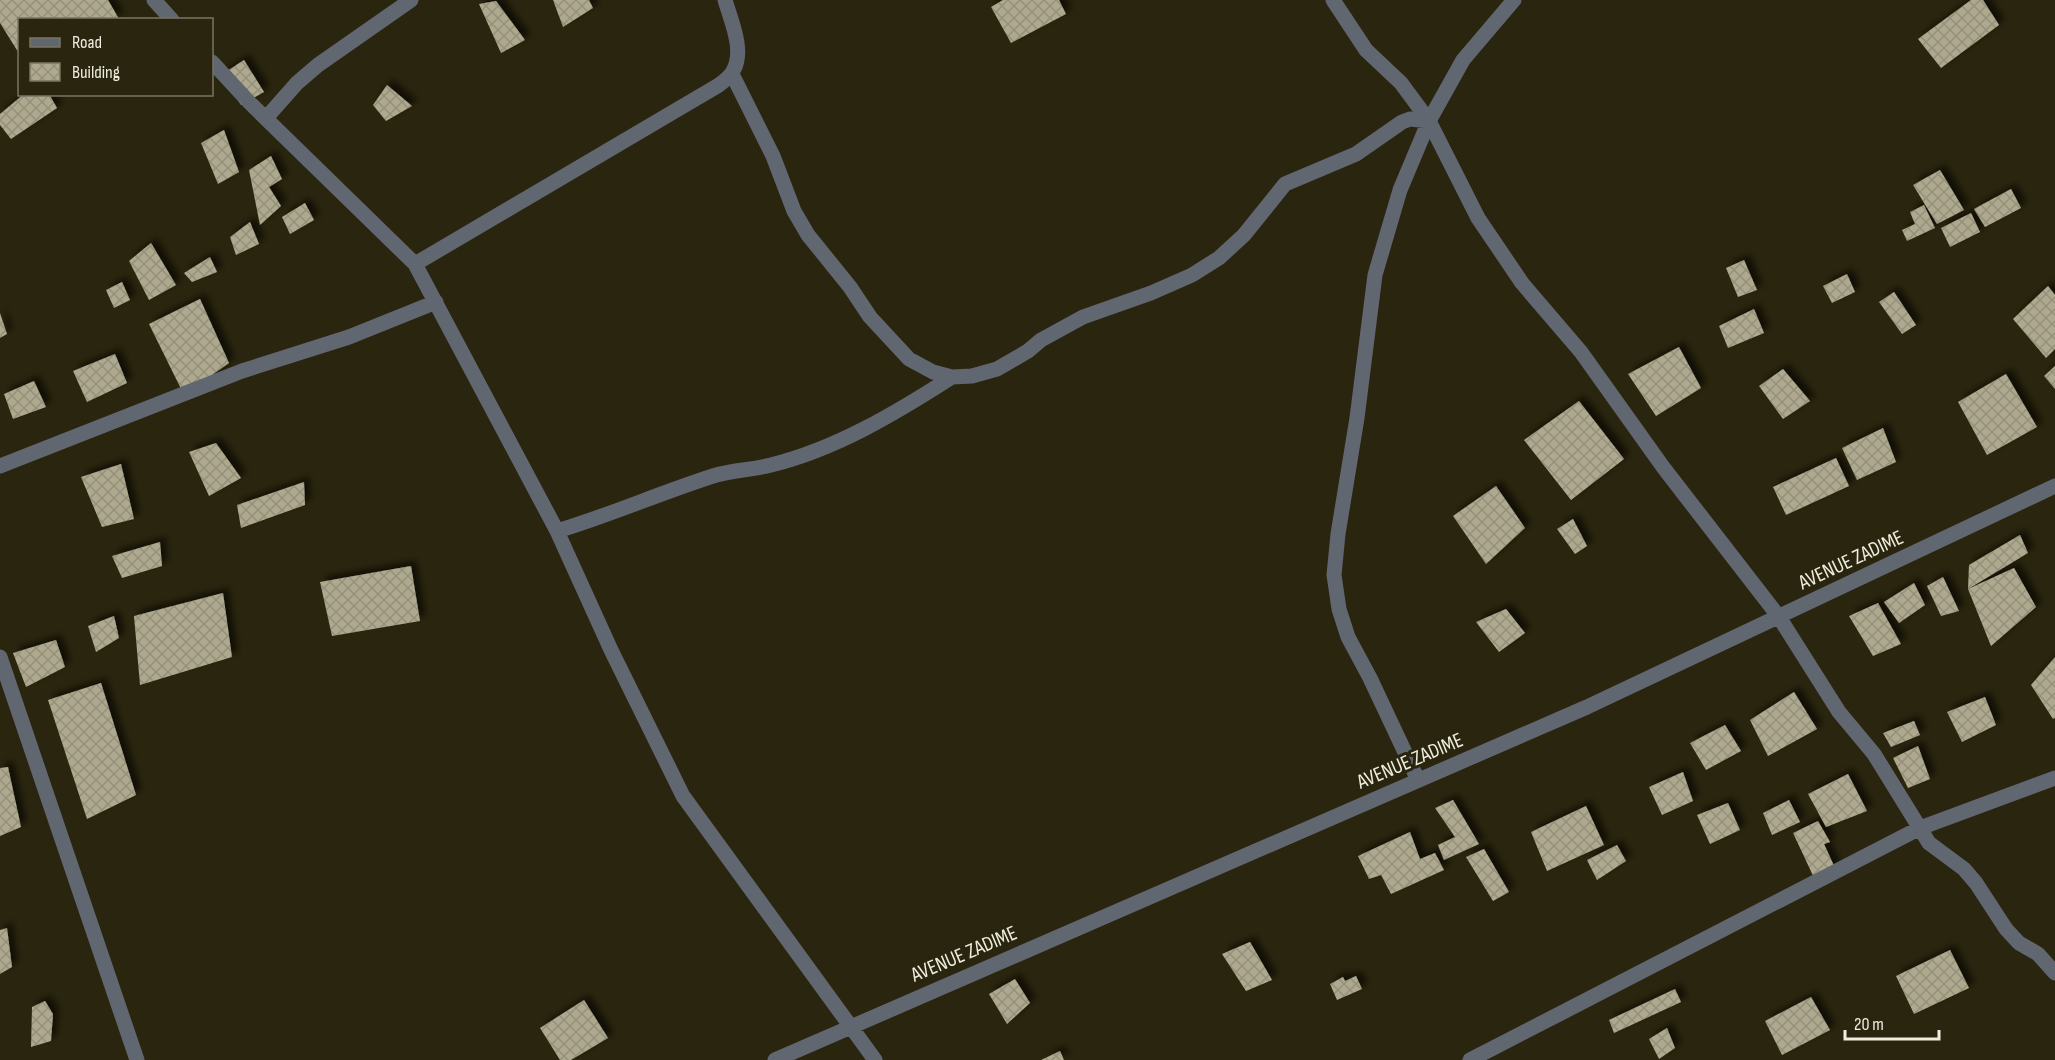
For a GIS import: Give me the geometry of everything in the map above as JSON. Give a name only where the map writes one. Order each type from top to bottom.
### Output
[{"type":"street","points":[[154,0],[170,18]]},
{"type":"street","points":[[266,118],[297,83],[318,65],[411,0]]},
{"type":"street","points":[[415,264],[719,85],[732,74],[737,64],[738,49],[725,0]]},
{"type":"street","points":[[1333,0],[1366,50],[1401,82],[1429,121],[1478,218],[1522,283],[1581,352],[1663,467],[1779,617],[1839,712],[1874,754],[1929,843],[1964,869],[1976,883],[2006,929],[2019,943],[2038,954],[2055,973]]},
{"type":"street","points":[[1418,780],[1348,637],[1339,609],[1334,574],[1341,515],[1357,418],[1375,275],[1400,190],[1429,121],[1463,60],[1514,0]]},
{"type":"street","points":[[213,63],[415,264],[557,531],[611,650],[683,796],[875,1060]]},
{"type":"street","points":[[732,74],[774,156],[794,211],[808,235],[850,286],[870,317],[909,358],[933,372],[952,377],[972,376],[997,369],[1028,351],[1041,340],[1083,317],[1151,293],[1192,275],[1219,258],[1244,235],[1285,184],[1356,154],[1402,122],[1410,119],[1429,121]]},
{"type":"street","points":[[0,466],[242,371],[349,337],[436,302]]},
{"type":"street","points":[[557,531],[597,519],[716,475],[771,465],[798,457],[882,420],[952,377]]},
{"type":"street","name":"AVENUE ZADIME","points":[[775,1060],[1587,707],[2055,486]]},
{"type":"street","points":[[0,657],[136,1060]]},
{"type":"street","points":[[1470,1060],[1920,828],[2055,778]]},
{"type":"building","points":[[0,0],[108,0],[118,18],[18,18],[18,52],[0,23]]},
{"type":"building","points":[[553,0],[589,0],[593,8],[563,27]]},
{"type":"building","points":[[1003,0],[1059,0],[1066,14],[1011,43],[991,7]]},
{"type":"building","points":[[1971,0],[1983,0],[1999,25],[1941,68],[1918,39]]},
{"type":"building","points":[[496,1],[525,40],[501,53],[479,4]]},
{"type":"building","points":[[244,60],[264,92],[241,105],[221,75]]},
{"type":"building","points":[[387,85],[412,106],[386,121],[373,105]]},
{"type":"building","points":[[22,96],[50,96],[57,108],[11,139],[0,125],[0,114]]},
{"type":"building","points":[[224,130],[239,172],[218,184],[201,143]]},
{"type":"building","points":[[271,156],[282,179],[269,187],[281,206],[260,225],[249,170]]},
{"type":"building","points":[[1940,170],[1964,210],[1937,224],[1913,185]]},
{"type":"building","points":[[2011,189],[2021,208],[1985,227],[1974,209]]},
{"type":"building","points":[[305,203],[314,220],[290,234],[282,217]]},
{"type":"building","points":[[1924,205],[1935,228],[1907,241],[1902,230],[1915,224],[1910,212]]},
{"type":"building","points":[[1971,213],[1980,232],[1950,247],[1941,228]]},
{"type":"building","points":[[250,222],[259,244],[236,255],[230,237]]},
{"type":"building","points":[[151,243],[176,285],[149,300],[129,261]]},
{"type":"building","points":[[210,257],[217,272],[192,282],[184,273]]},
{"type":"building","points":[[1744,260],[1757,290],[1738,297],[1726,268]]},
{"type":"building","points":[[1847,274],[1855,292],[1832,303],[1823,286]]},
{"type":"building","points":[[122,282],[130,300],[114,308],[106,290]]},
{"type":"building","points":[[2048,286],[2055,295],[2055,349],[2046,358],[2013,319]]},
{"type":"building","points":[[1894,292],[1916,325],[1902,334],[1879,302]]},
{"type":"building","points":[[200,299],[229,363],[184,395],[149,324]]},
{"type":"building","points":[[1754,309],[1764,333],[1728,348],[1719,326]]},
{"type":"building","points":[[0,313],[7,334],[0,338]]},
{"type":"building","points":[[1679,347],[1701,388],[1656,416],[1628,374]]},
{"type":"building","points":[[115,354],[127,383],[87,402],[73,371]]},
{"type":"building","points":[[2055,366],[2055,389],[2044,376]]},
{"type":"building","points":[[1783,369],[1810,401],[1783,419],[1759,386]]},
{"type":"building","points":[[2006,374],[2037,427],[1987,455],[1958,402]]},
{"type":"building","points":[[34,381],[46,407],[13,419],[4,394]]},
{"type":"building","points":[[1579,401],[1624,459],[1571,500],[1524,440]]},
{"type":"building","points":[[1883,428],[1896,462],[1857,480],[1842,448]]},
{"type":"building","points":[[216,443],[241,478],[209,496],[189,452]]},
{"type":"building","points":[[1836,458],[1849,486],[1786,515],[1773,487]]},
{"type":"building","points":[[121,464],[134,519],[102,527],[81,477]]},
{"type":"building","points":[[304,482],[305,505],[241,528],[237,505]]},
{"type":"building","points":[[1496,486],[1525,528],[1486,564],[1453,516]]},
{"type":"building","points":[[1573,519],[1587,546],[1575,554],[1557,529]]},
{"type":"building","points":[[2020,535],[2028,553],[1968,589],[1969,565]]},
{"type":"building","points":[[160,542],[162,566],[122,578],[112,556]]},
{"type":"building","points":[[411,566],[420,621],[332,636],[320,582]]},
{"type":"building","points":[[2014,568],[2036,607],[1991,646],[1968,589]]},
{"type":"building","points":[[1943,577],[1959,611],[1941,616],[1927,586]]},
{"type":"building","points":[[1914,583],[1925,605],[1899,623],[1884,602]]},
{"type":"building","points":[[223,593],[232,657],[140,685],[134,616]]},
{"type":"building","points":[[1878,603],[1901,644],[1873,656],[1849,616]]},
{"type":"building","points":[[1506,609],[1525,633],[1499,652],[1476,622]]},
{"type":"building","points":[[114,616],[119,638],[96,652],[88,626]]},
{"type":"building","points":[[56,640],[65,667],[26,687],[13,653]]},
{"type":"building","points":[[2055,657],[2055,718],[2053,719],[2031,685]]},
{"type":"building","points":[[101,683],[136,795],[87,819],[48,700]]},
{"type":"building","points":[[1794,692],[1817,729],[1768,756],[1750,720]]},
{"type":"building","points":[[1985,697],[1996,725],[1962,742],[1947,712]]},
{"type":"building","points":[[1914,721],[1920,735],[1891,747],[1883,733]]},
{"type":"building","points":[[1725,725],[1741,751],[1706,770],[1690,743]]},
{"type":"building","points":[[1918,746],[1930,779],[1908,788],[1893,758]]},
{"type":"building","points":[[8,767],[21,827],[0,836],[0,768]]},
{"type":"building","points":[[1683,772],[1693,801],[1662,815],[1649,787]]},
{"type":"building","points":[[1848,774],[1867,811],[1826,827],[1808,794]]},
{"type":"building","points":[[1453,800],[1479,844],[1444,860],[1438,845],[1455,837],[1435,808]]},
{"type":"building","points":[[1789,800],[1800,822],[1772,835],[1763,813]]},
{"type":"building","points":[[1728,803],[1740,830],[1710,844],[1697,815]]},
{"type":"building","points":[[1586,806],[1604,845],[1547,871],[1531,832]]},
{"type":"building","points":[[1818,821],[1830,842],[1824,844],[1835,868],[1816,882],[1793,833]]},
{"type":"building","points":[[1410,832],[1420,859],[1435,853],[1444,870],[1391,894],[1381,875],[1369,879],[1358,856]]},
{"type":"building","points":[[1617,845],[1626,861],[1597,880],[1587,860]]},
{"type":"building","points":[[1484,849],[1509,892],[1493,901],[1466,857]]},
{"type":"building","points":[[7,928],[12,967],[0,974],[0,930]]},
{"type":"building","points":[[1250,942],[1272,980],[1246,991],[1222,954]]},
{"type":"building","points":[[1950,950],[1969,988],[1914,1014],[1896,976]]},
{"type":"building","points":[[1356,976],[1362,989],[1337,1000],[1330,984],[1343,977],[1345,981]]},
{"type":"building","points":[[1015,979],[1030,1003],[1007,1024],[989,994]]},
{"type":"building","points":[[1675,989],[1681,1002],[1614,1033],[1609,1020]]},
{"type":"building","points":[[1811,997],[1830,1030],[1782,1055],[1765,1021]]},
{"type":"building","points":[[584,1000],[608,1038],[571,1060],[560,1060],[540,1028]]},
{"type":"building","points":[[45,1001],[53,1014],[51,1041],[31,1047],[32,1007]]},
{"type":"building","points":[[1667,1028],[1675,1048],[1659,1059],[1649,1039]]},
{"type":"building","points":[[1060,1051],[1064,1060],[1041,1060]]}]
